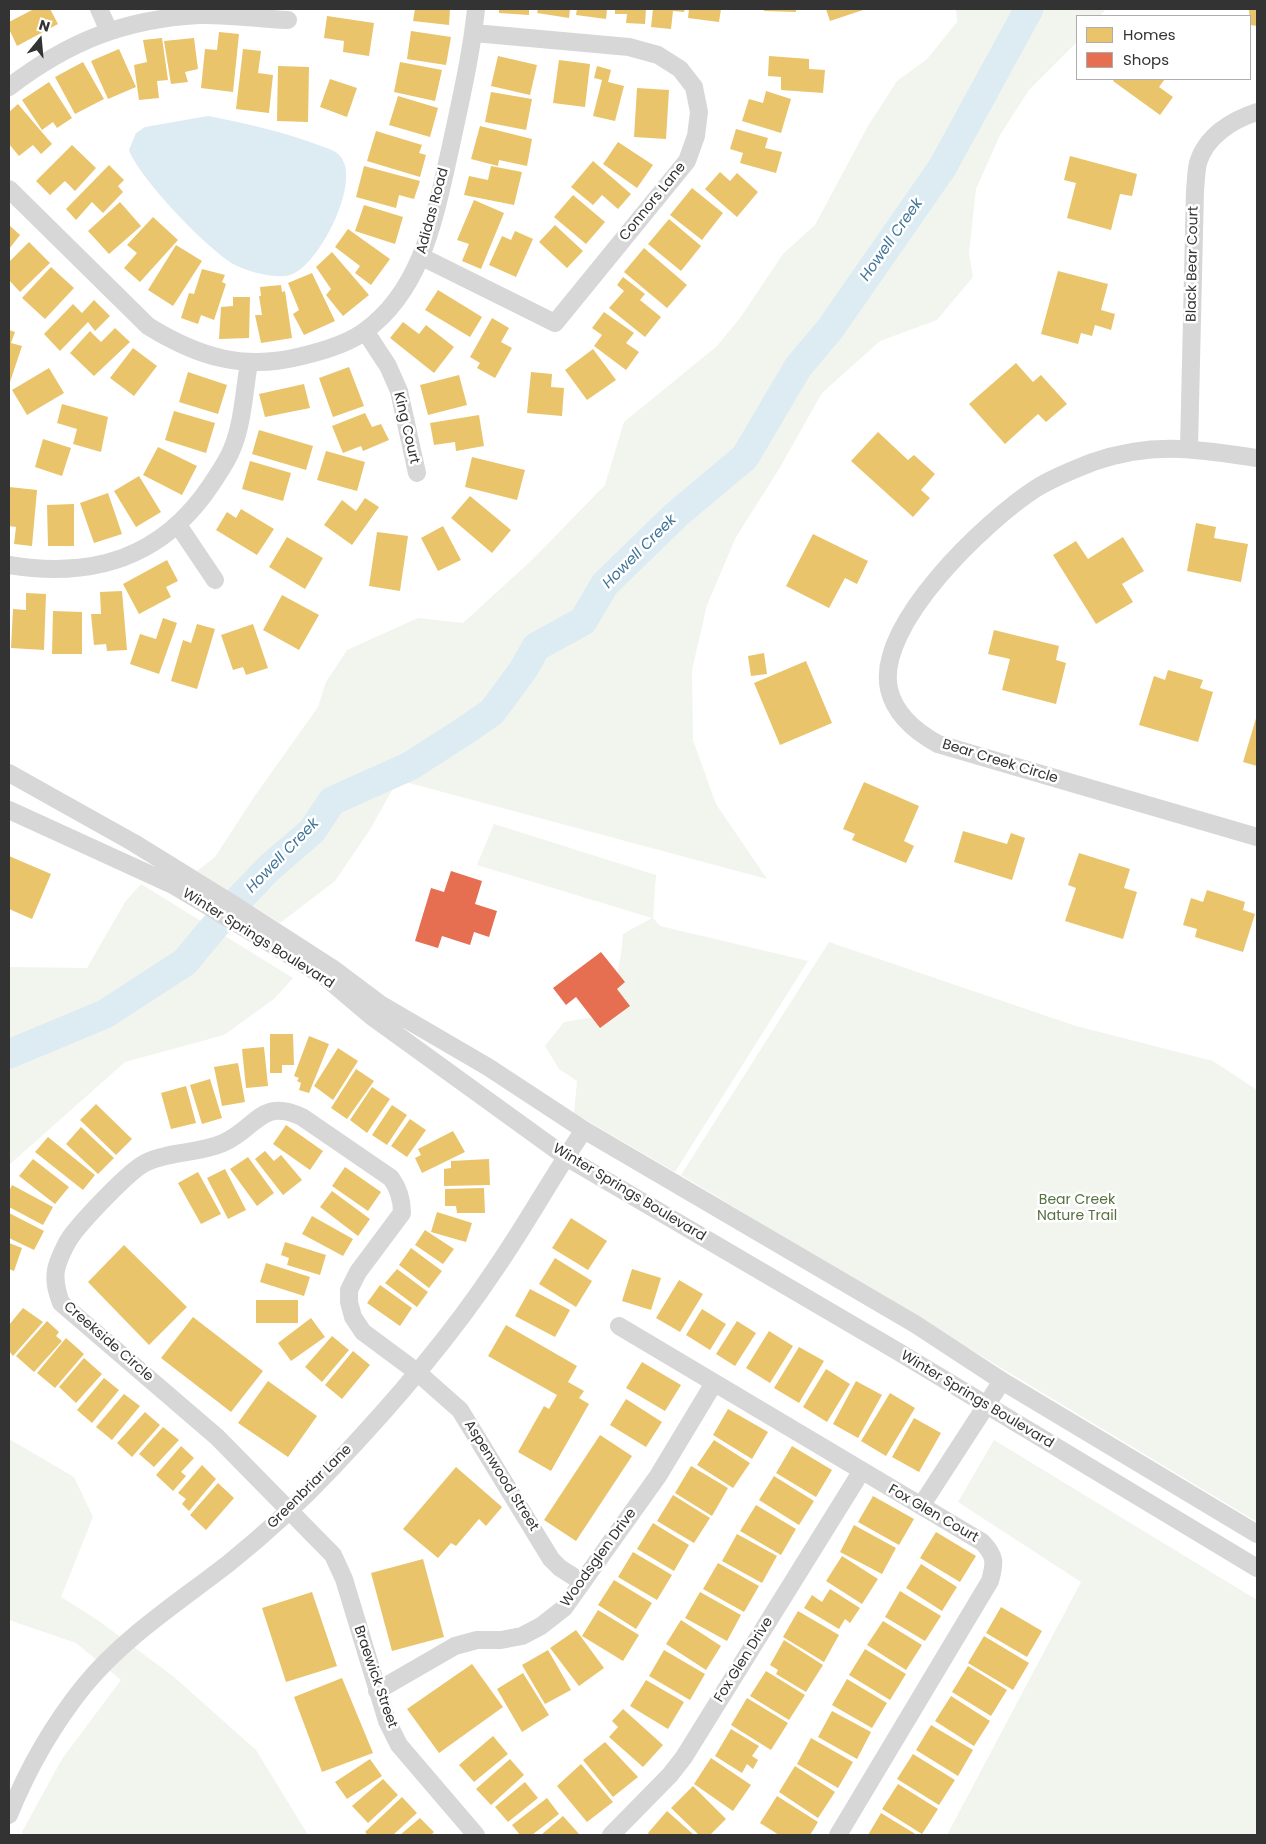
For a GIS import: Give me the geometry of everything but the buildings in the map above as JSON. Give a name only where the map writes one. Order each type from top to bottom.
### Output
[{"type":"street","points":[[99,9],[109,32]]},
{"type":"street","name":"Adidas Road","points":[[9,189],[148,326],[174,342],[207,356],[249,363],[278,362],[316,353],[365,331],[386,312],[403,289],[422,257],[436,207],[464,88],[474,33],[476,9]]},
{"type":"street","points":[[9,86],[41,62],[91,36],[146,22],[200,15],[288,20]]},
{"type":"street","name":"Connors Lane","points":[[422,257],[554,324],[687,161],[696,136],[698,112],[694,87],[680,69],[658,55],[629,47],[474,33]]},
{"type":"street","name":"Black Bear Court","points":[[1189,448],[1195,190],[1198,163],[1208,142],[1225,127],[1241,117],[1257,112]]},
{"type":"street","name":"King Court","points":[[365,331],[388,366],[399,391],[417,473]]},
{"type":"street","points":[[9,565],[37,570],[69,570],[108,563],[144,549],[178,525],[196,507],[232,449],[249,363]]},
{"type":"street","name":"Bear Creek Circle","points":[[1257,458],[1189,448],[1140,449],[1093,462],[1036,488],[996,519],[963,549],[933,582],[898,635],[890,660],[889,689],[899,713],[917,733],[938,744],[1257,836]]},
{"type":"street","points":[[178,525],[215,580]]},
{"type":"street","name":"Winter Springs Boulevard","points":[[9,773],[134,843],[226,909],[380,1004],[488,1067],[584,1130],[915,1324],[1002,1381],[1257,1534]]},
{"type":"street","name":"Winter Springs Boulevard","points":[[9,810],[226,909]]},
{"type":"street","name":"Winter Springs Boulevard","points":[[282,943],[371,1016],[566,1157],[986,1405],[1257,1568]]},
{"type":"street","name":"Creekside Circle","points":[[291,1510],[217,1437],[61,1303],[56,1287],[56,1269],[71,1236],[131,1172],[146,1163],[167,1156],[221,1144],[234,1138],[274,1109],[291,1112],[302,1117],[391,1178],[398,1188],[402,1202],[402,1213],[358,1272],[350,1290],[349,1302],[354,1317],[363,1332],[417,1372]]},
{"type":"street","name":"Greenbriar Lane","points":[[9,1815],[26,1773],[52,1729],[84,1686],[113,1656],[154,1620],[231,1562],[291,1510],[333,1467],[417,1372],[496,1268],[584,1130]]},
{"type":"street","name":"Fox Glen Court","points":[[618,1326],[861,1472],[982,1542],[991,1552],[994,1566],[990,1581],[838,1835]]},
{"type":"street","name":"Aspenwood Street","points":[[417,1372],[460,1410],[551,1559],[560,1568],[582,1582]]},
{"type":"street","points":[[921,1506],[1002,1381]]},
{"type":"street","name":"Woodsglen Drive","points":[[377,1691],[455,1646],[477,1640],[522,1636],[541,1626],[564,1608],[658,1476],[714,1383]]},
{"type":"street","name":"Fox Glen Drive","points":[[611,1835],[670,1775],[684,1757],[861,1472]]},
{"type":"street","name":"Braewick Street","points":[[291,1510],[333,1555],[344,1579],[387,1721],[399,1744],[476,1835]]},
{"type":"green space","points":[[956,9],[1106,9],[1101,15],[1076,15],[1076,43],[1029,90],[1000,135],[976,189],[969,253],[973,277],[937,320],[880,341],[822,393],[779,469],[736,537],[707,605],[692,670],[693,740],[716,804],[767,879],[398,780],[369,831],[335,881],[280,923],[197,871],[215,857],[254,797],[318,707],[326,682],[347,650],[418,618],[463,623],[532,560],[605,485],[624,422],[717,346],[740,318],[783,254],[815,225],[868,126],[897,81],[927,59],[957,22]]},
{"type":"green space","points":[[494,824],[656,875],[653,918],[660,926],[808,961],[675,1172],[574,1113],[577,1081],[559,1069],[545,1046],[564,1022],[594,1017],[616,978],[623,934],[652,918],[477,865]]},
{"type":"green space","points":[[141,884],[293,978],[274,999],[224,1035],[125,1062],[9,1165],[9,967],[87,968],[125,902]]},
{"type":"green space","name":"Bear Creek Nature Trail","points":[[829,942],[1076,1026],[1213,1061],[1257,1090],[1257,1522],[681,1175]]},
{"type":"green space","points":[[9,1439],[74,1477],[93,1517],[61,1597],[99,1621],[174,1677],[256,1750],[308,1835],[23,1835],[22,1832],[62,1759],[121,1680],[76,1643],[9,1620]]},
{"type":"green space","points":[[994,1440],[1257,1600],[1257,1835],[947,1835],[1081,1582],[958,1502]]},
{"type":"shaded area","points":[[208,116],[265,128],[330,149],[338,154],[345,165],[346,181],[335,220],[314,256],[290,275],[277,276],[247,270],[223,257],[208,245],[160,195],[146,178],[129,150],[136,133],[145,127]]},
{"type":"waterway","name":"Howell Creek","points":[[9,1054],[105,1014],[185,962],[224,915],[269,868],[312,831],[332,801],[410,766],[492,712],[523,670],[536,647],[583,621],[605,584],[676,515],[745,457],[798,367],[830,329],[942,168],[1029,9]]}]
